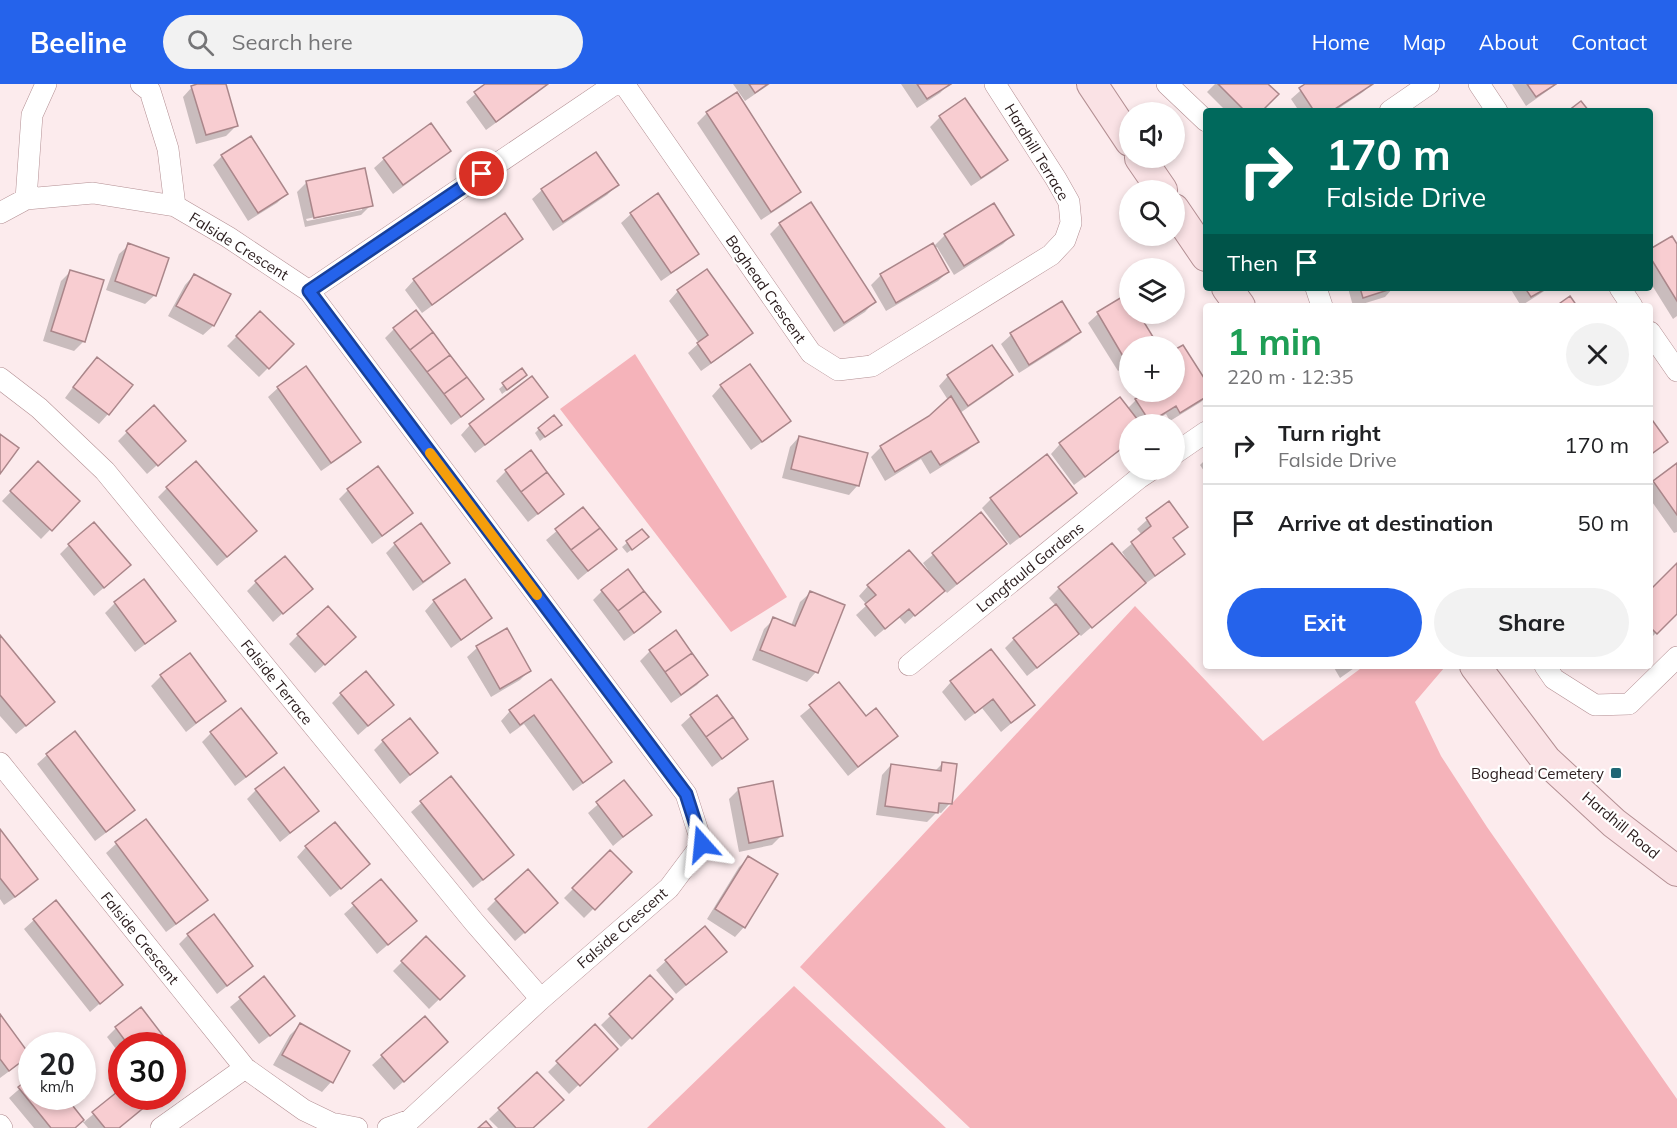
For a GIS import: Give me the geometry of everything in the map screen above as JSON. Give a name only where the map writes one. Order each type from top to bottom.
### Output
[{"type":"main road","points":[[1092,84],[1119,124]]},
{"type":"main road","points":[[1185,223],[1203,246]]},
{"type":"main road","name":"Hardhill Road","points":[[1477,669],[1546,760],[1614,823],[1677,871]]},
{"type":"street","points":[[26,199],[32,115],[46,84]]},
{"type":"street","points":[[141,84],[150,92],[168,148],[175,206]]},
{"type":"street","points":[[309,291],[615,84]]},
{"type":"street","name":"Boghead Crescent","points":[[624,84],[812,353],[838,370],[872,366],[1051,255],[1065,240],[1071,223]]},
{"type":"street","name":"Hardhill Terrace","points":[[995,84],[1056,178],[1069,202],[1071,223]]},
{"type":"street","points":[[1167,84],[1203,118]]},
{"type":"street","points":[[1394,108],[1429,84]]},
{"type":"street","points":[[1479,84],[1495,108]]},
{"type":"street","name":"Falside Crescent","points":[[0,213],[26,199],[93,193],[175,206],[228,237],[309,291],[686,794],[702,844],[669,888],[541,999],[410,1120],[388,1128]]},
{"type":"street","points":[[1653,336],[1677,371]]},
{"type":"street","name":"Falside Terrace","points":[[0,378],[39,408],[105,471],[474,922],[541,999]]},
{"type":"street","points":[[1185,446],[1203,434]]},
{"type":"street","name":"Langfauld Gardens","points":[[909,665],[1135,480]]},
{"type":"street","points":[[1547,669],[1554,679],[1595,705],[1629,704],[1677,657]]},
{"type":"street","name":"Falside Crescent","points":[[0,763],[245,1068],[304,1110],[332,1123],[357,1128]]},
{"type":"street","points":[[161,1128],[245,1068]]},
{"type":"shaded area","points":[[635,354],[787,597],[731,632],[560,409]]},
{"type":"shaded area","points":[[1135,606],[1263,741],[1360,669],[1443,669],[1415,702],[1441,756],[1487,827],[1677,1099],[1677,1128],[970,1128],[800,967]]},
{"type":"shaded area","points":[[794,986],[946,1128],[647,1128]]},
{"type":"building","points":[[226,84],[238,126],[206,135],[191,86]]},
{"type":"building","points":[[485,84],[548,84],[496,122],[474,92]]},
{"type":"building","points":[[749,84],[768,84],[755,93]]},
{"type":"building","points":[[917,84],[951,84],[927,99]]},
{"type":"building","points":[[1218,84],[1268,84],[1279,94],[1265,108],[1242,108]]},
{"type":"building","points":[[1305,84],[1373,84],[1337,108],[1312,108],[1299,88]]},
{"type":"building","points":[[1527,84],[1556,84],[1536,97]]},
{"type":"building","points":[[737,92],[801,192],[771,212],[706,112]]},
{"type":"building","points":[[965,98],[1008,160],[981,178],[939,116]]},
{"type":"building","points":[[1581,101],[1587,108],[1572,108]]},
{"type":"building","points":[[431,123],[451,151],[403,185],[383,158]]},
{"type":"building","points":[[251,136],[288,194],[258,213],[221,155]]},
{"type":"building","points":[[596,152],[619,185],[563,222],[541,189]]},
{"type":"building","points":[[365,168],[373,206],[314,218],[306,181]]},
{"type":"building","points":[[658,193],[699,254],[671,273],[630,213]]},
{"type":"building","points":[[811,202],[876,302],[844,323],[779,223]]},
{"type":"building","points":[[994,203],[1014,235],[964,266],[944,234]]},
{"type":"building","points":[[505,213],[523,239],[432,305],[413,279]]},
{"type":"building","points":[[1672,236],[1677,244],[1677,301],[1653,262],[1653,247]]},
{"type":"building","points":[[128,243],[169,258],[156,296],[115,281]]},
{"type":"building","points":[[933,243],[949,272],[896,303],[880,274]]},
{"type":"building","points":[[707,269],[753,333],[711,363],[697,343],[708,335],[677,290]]},
{"type":"building","points":[[70,270],[104,280],[85,342],[51,331]]},
{"type":"building","points":[[194,274],[231,294],[214,326],[176,306]]},
{"type":"building","points":[[1361,291],[1385,291],[1363,298]]},
{"type":"building","points":[[1527,291],[1542,291],[1531,297]]},
{"type":"building","points":[[1570,296],[1575,303],[1560,303]]},
{"type":"building","points":[[1119,299],[1119,324],[1145,324],[1152,336],[1119,336],[1119,349],[1097,312]]},
{"type":"building","points":[[1062,301],[1081,332],[1029,365],[1010,333]]},
{"type":"building","points":[[416,310],[433,332],[410,350],[393,328]]},
{"type":"building","points":[[260,311],[294,344],[269,369],[236,336]]},
{"type":"building","points":[[433,332],[450,355],[427,372],[410,350]]},
{"type":"building","points":[[992,345],[1013,375],[968,406],[947,375]]},
{"type":"building","points":[[1185,348],[1203,376],[1203,399],[1180,413],[1176,406],[1163,414],[1145,414],[1137,402],[1185,402]]},
{"type":"building","points":[[450,355],[467,377],[444,394],[427,372]]},
{"type":"building","points":[[97,357],[133,385],[109,415],[73,387]]},
{"type":"building","points":[[750,364],[791,421],[762,442],[720,385]]},
{"type":"building","points":[[306,366],[361,442],[331,463],[277,387]]},
{"type":"building","points":[[522,368],[527,375],[507,390],[502,383]]},
{"type":"building","points":[[532,376],[548,397],[485,445],[469,424]]},
{"type":"building","points":[[467,377],[484,399],[461,417],[444,394]]},
{"type":"building","points":[[951,396],[979,442],[940,465],[931,451],[895,472],[880,446],[929,416]]},
{"type":"building","points":[[1119,398],[1119,402],[1124,402],[1133,414],[1119,414],[1119,451],[1085,477],[1059,443]]},
{"type":"building","points":[[154,405],[186,441],[158,466],[126,431]]},
{"type":"building","points":[[554,415],[562,425],[545,437],[538,428]]},
{"type":"building","points":[[1653,421],[1668,442],[1653,453]]},
{"type":"building","points":[[0,434],[19,448],[0,474]]},
{"type":"building","points":[[799,436],[868,453],[859,486],[791,469]]},
{"type":"building","points":[[531,450],[547,472],[521,492],[505,470]]},
{"type":"building","points":[[1047,454],[1077,493],[1020,537],[990,498]]},
{"type":"building","points":[[38,461],[80,501],[52,531],[10,491]]},
{"type":"building","points":[[196,461],[257,531],[227,557],[166,487]]},
{"type":"building","points":[[1677,463],[1677,515],[1653,481]]},
{"type":"building","points":[[378,466],[413,513],[382,536],[347,489]]},
{"type":"building","points":[[547,472],[564,494],[538,514],[521,492]]},
{"type":"building","points":[[1169,501],[1188,527],[1173,538],[1185,554],[1155,576],[1131,542],[1151,526],[1146,518]]},
{"type":"building","points":[[583,507],[600,528],[571,550],[555,529]]},
{"type":"building","points":[[981,512],[1007,544],[957,584],[932,553]]},
{"type":"building","points":[[94,522],[131,565],[104,588],[68,544]]},
{"type":"building","points":[[421,523],[450,563],[423,582],[394,543]]},
{"type":"building","points":[[600,528],[617,549],[588,571],[571,550]]},
{"type":"building","points":[[642,529],[649,537],[632,550],[626,541]]},
{"type":"building","points":[[1112,543],[1146,583],[1092,628],[1058,587]]},
{"type":"building","points":[[909,550],[945,591],[915,616],[909,609],[885,629],[865,604],[876,595],[867,585]]},
{"type":"building","points":[[285,556],[313,589],[283,614],[255,581]]},
{"type":"building","points":[[1677,563],[1677,614],[1657,634],[1653,630],[1653,587]]},
{"type":"building","points":[[628,569],[644,591],[618,611],[601,590]]},
{"type":"building","points":[[144,579],[176,621],[145,644],[114,602]]},
{"type":"building","points":[[465,579],[492,618],[461,640],[433,600]]},
{"type":"building","points":[[644,591],[661,612],[634,633],[618,611]]},
{"type":"building","points":[[810,591],[845,605],[818,673],[760,650],[773,617],[795,626]]},
{"type":"building","points":[[1056,604],[1079,634],[1037,668],[1013,638]]},
{"type":"building","points":[[328,606],[356,637],[325,665],[297,634]]},
{"type":"building","points":[[507,628],[531,671],[500,689],[476,646]]},
{"type":"building","points":[[676,630],[692,653],[665,672],[649,650]]},
{"type":"building","points":[[0,635],[55,702],[26,726],[0,695]]},
{"type":"building","points":[[991,649],[1035,705],[1011,723],[993,699],[975,713],[950,681]]},
{"type":"building","points":[[190,653],[226,701],[196,723],[160,675]]},
{"type":"building","points":[[692,653],[708,675],[681,695],[665,672]]},
{"type":"building","points":[[366,671],[394,705],[368,726],[340,693]]},
{"type":"building","points":[[551,679],[612,762],[583,783],[534,715],[520,725],[509,710]]},
{"type":"building","points":[[839,682],[866,716],[876,708],[898,736],[858,767],[809,705]]},
{"type":"building","points":[[717,695],[733,717],[706,737],[690,715]]},
{"type":"building","points":[[241,708],[277,753],[246,777],[210,732]]},
{"type":"building","points":[[733,717],[748,739],[722,759],[706,737]]},
{"type":"building","points":[[410,718],[438,753],[410,775],[382,740]]},
{"type":"building","points":[[75,731],[135,810],[106,832],[46,754]]},
{"type":"building","points":[[942,762],[957,764],[952,804],[939,803],[938,813],[885,806],[891,764],[941,771]]},
{"type":"building","points":[[284,767],[319,811],[290,833],[255,789]]},
{"type":"building","points":[[451,776],[514,855],[483,880],[420,801]]},
{"type":"building","points":[[624,780],[652,815],[623,837],[596,802]]},
{"type":"building","points":[[773,781],[783,836],[749,843],[738,788]]},
{"type":"building","points":[[146,819],[208,900],[176,924],[115,842]]},
{"type":"building","points":[[335,822],[370,864],[341,889],[305,846]]},
{"type":"building","points":[[0,829],[38,879],[15,897],[0,878]]},
{"type":"building","points":[[610,850],[632,872],[595,910],[572,888]]},
{"type":"building","points":[[748,856],[778,874],[745,928],[715,909]]},
{"type":"building","points":[[528,869],[558,903],[525,933],[495,899]]},
{"type":"building","points":[[381,879],[417,921],[388,945],[352,903]]},
{"type":"building","points":[[56,900],[123,985],[100,1004],[33,919]]},
{"type":"building","points":[[214,914],[253,966],[227,986],[187,934]]},
{"type":"building","points":[[705,926],[727,952],[686,985],[665,960]]},
{"type":"building","points":[[426,936],[465,976],[440,1000],[401,961]]},
{"type":"building","points":[[650,975],[673,999],[632,1039],[609,1014]]},
{"type":"building","points":[[264,976],[295,1016],[270,1036],[239,997]]},
{"type":"building","points":[[141,1007],[160,1032],[119,1032],[115,1027]]},
{"type":"building","points":[[0,1014],[18,1039],[18,1064],[9,1071],[0,1059]]},
{"type":"building","points":[[425,1016],[448,1042],[404,1082],[381,1055]]},
{"type":"building","points":[[300,1023],[350,1051],[333,1083],[282,1055]]},
{"type":"building","points":[[595,1024],[618,1049],[580,1086],[556,1061]]},
{"type":"building","points":[[537,1072],[564,1100],[533,1128],[516,1128],[498,1108]]},
{"type":"building","points":[[108,1099],[108,1110],[141,1110],[119,1128],[105,1128],[92,1112]]},
{"type":"building","points":[[37,1110],[76,1110],[84,1120],[75,1128],[51,1128]]},
{"type":"building","points":[[486,1121],[492,1128],[478,1128]]},
{"type":"slow traffic","points":[[430,453],[537,595]]},
{"type":"place","name":"Boghead Cemetery","points":[[1616,773]]},
{"type":"route","points":[[482,174],[309,291],[686,794],[702,844]]}]
